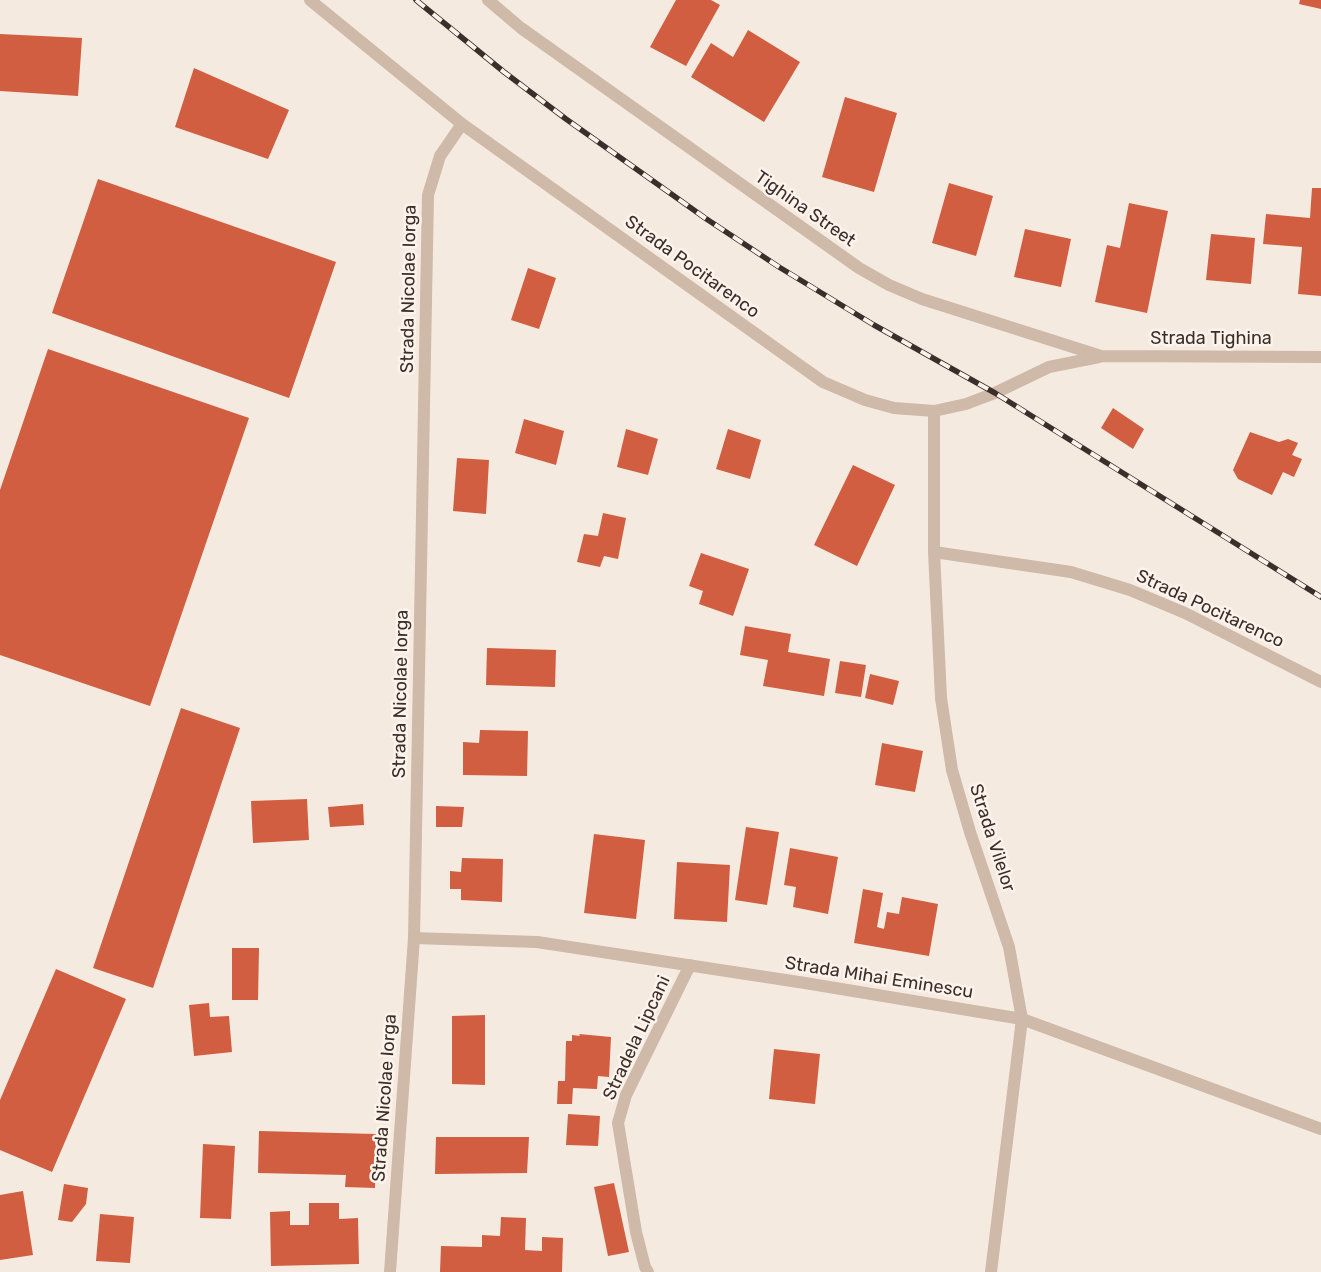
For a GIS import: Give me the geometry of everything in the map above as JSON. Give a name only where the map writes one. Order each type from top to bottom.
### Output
[{"type":"street","name":"Strada Pocitarenco","points":[[310,0],[462,124],[823,382],[864,400],[887,406],[934,411],[974,402],[1049,367],[1101,356]]},
{"type":"street","name":"Tighina Street","points":[[488,0],[521,28],[867,273],[922,299],[1101,356]]},
{"type":"street","name":"Strada Nicolae Iorga","points":[[390,1272],[414,938],[428,195],[440,156],[462,124]]},
{"type":"street","name":"Strada Tighina","points":[[1101,356],[1321,357]]},
{"type":"street","name":"Strada Vilelor","points":[[934,411],[934,552],[941,698],[952,770],[970,832],[1009,947],[1022,1019],[991,1272]]},
{"type":"street","name":"Strada Pocitarenco","points":[[934,552],[1071,572],[1130,590],[1185,613],[1321,682]]},
{"type":"street","name":"Strada Mihai Eminescu","points":[[414,938],[537,942],[1022,1019],[1321,1129]]},
{"type":"street","name":"Stradela Lipcani","points":[[648,1272],[636,1232],[618,1123],[626,1095],[690,966]]},
{"type":"building","points":[[676,0],[711,0],[720,5],[686,66],[650,47]]},
{"type":"building","points":[[1300,0],[1321,0],[1321,9],[1299,4]]},
{"type":"building","points":[[748,30],[800,62],[764,122],[691,77],[711,43],[733,57]]},
{"type":"building","points":[[0,34],[82,38],[78,96],[0,91]]},
{"type":"building","points":[[194,68],[289,110],[268,159],[175,127]]},
{"type":"building","points":[[845,97],[897,113],[874,192],[822,177]]},
{"type":"building","points":[[98,179],[336,262],[289,398],[52,313]]},
{"type":"building","points":[[949,183],[993,196],[976,256],[932,243]]},
{"type":"building","points":[[1312,188],[1321,188],[1321,296],[1298,294],[1302,247],[1263,244],[1266,214],[1310,218]]},
{"type":"building","points":[[1129,203],[1168,211],[1147,313],[1095,302],[1107,245],[1120,248]]},
{"type":"building","points":[[1025,229],[1071,239],[1061,287],[1014,277]]},
{"type":"building","points":[[1211,234],[1255,238],[1251,284],[1206,280]]},
{"type":"building","points":[[528,268],[556,278],[539,329],[511,320]]},
{"type":"building","points":[[48,349],[249,418],[150,706],[0,655],[0,490]]},
{"type":"building","points":[[1113,408],[1144,429],[1133,449],[1101,428]]},
{"type":"building","points":[[524,419],[564,431],[556,465],[515,453]]},
{"type":"building","points":[[626,429],[658,439],[648,475],[617,467]]},
{"type":"building","points":[[728,429],[761,440],[750,479],[716,469]]},
{"type":"building","points":[[1250,432],[1279,442],[1288,439],[1298,443],[1292,455],[1302,459],[1294,477],[1283,472],[1272,495],[1238,479],[1233,470]]},
{"type":"building","points":[[457,458],[489,460],[486,514],[453,511]]},
{"type":"building","points":[[853,465],[895,485],[857,566],[814,545]]},
{"type":"building","points":[[603,513],[626,518],[618,559],[604,556],[600,567],[577,562],[584,534],[598,536]]},
{"type":"building","points":[[701,553],[749,569],[733,616],[699,604],[703,591],[689,586]]},
{"type":"building","points":[[745,626],[791,634],[788,652],[830,659],[824,696],[763,686],[768,660],[740,655]]},
{"type":"building","points":[[487,648],[556,650],[555,687],[486,685]]},
{"type":"building","points":[[840,661],[866,665],[861,697],[835,693]]},
{"type":"building","points":[[870,674],[899,681],[893,705],[865,698]]},
{"type":"building","points":[[181,708],[240,728],[153,988],[93,968]]},
{"type":"building","points":[[480,730],[528,731],[527,776],[463,775],[463,742],[479,743]]},
{"type":"building","points":[[882,743],[923,751],[915,792],[875,785]]},
{"type":"building","points":[[307,799],[309,840],[253,843],[251,801]]},
{"type":"building","points":[[363,804],[364,825],[330,827],[328,807]]},
{"type":"building","points":[[436,806],[464,807],[462,827],[436,827]]},
{"type":"building","points":[[746,827],[779,832],[767,905],[735,900]]},
{"type":"building","points":[[594,834],[645,840],[636,919],[584,913]]},
{"type":"building","points":[[790,848],[838,857],[828,914],[793,907],[796,887],[784,885]]},
{"type":"building","points":[[462,858],[503,859],[502,902],[461,900],[461,889],[450,889],[450,871],[461,872]]},
{"type":"building","points":[[677,862],[730,865],[727,922],[674,919]]},
{"type":"building","points":[[863,889],[883,893],[877,927],[884,929],[887,912],[899,914],[902,897],[938,904],[929,956],[854,943]]},
{"type":"building","points":[[232,948],[259,948],[258,1000],[232,1000]]},
{"type":"building","points":[[56,969],[126,999],[52,1172],[0,1150],[0,1100]]},
{"type":"building","points":[[209,1003],[210,1017],[229,1016],[232,1052],[194,1056],[189,1005]]},
{"type":"building","points":[[485,1015],[485,1085],[452,1084],[452,1016]]},
{"type":"building","points":[[579,1034],[611,1037],[609,1077],[598,1076],[597,1089],[573,1088],[572,1104],[557,1104],[558,1081],[565,1081],[566,1041],[572,1041],[572,1035],[580,1036]]},
{"type":"building","points":[[774,1049],[820,1054],[815,1104],[769,1099]]},
{"type":"building","points":[[568,1114],[600,1116],[598,1146],[566,1145]]},
{"type":"building","points":[[259,1131],[376,1134],[375,1188],[345,1187],[346,1175],[258,1173]]},
{"type":"building","points":[[436,1137],[529,1137],[527,1173],[435,1174]]},
{"type":"building","points":[[203,1144],[235,1146],[231,1219],[200,1218]]},
{"type":"building","points":[[614,1183],[629,1252],[608,1256],[594,1187]]},
{"type":"building","points":[[64,1184],[88,1188],[86,1204],[72,1222],[58,1220]]},
{"type":"building","points":[[23,1191],[33,1255],[0,1260],[0,1195]]},
{"type":"building","points":[[309,1203],[339,1203],[339,1219],[358,1218],[359,1264],[271,1266],[270,1212],[290,1211],[290,1225],[309,1225]]},
{"type":"building","points":[[100,1214],[134,1217],[130,1263],[96,1261]]},
{"type":"building","points":[[501,1217],[526,1218],[525,1250],[542,1251],[542,1237],[563,1238],[562,1272],[440,1272],[441,1246],[482,1247],[482,1235],[500,1236]]},
{"type":"railway","points":[[416,0],[504,72],[566,119],[705,218],[779,267],[874,325],[995,393],[1321,597]]}]
